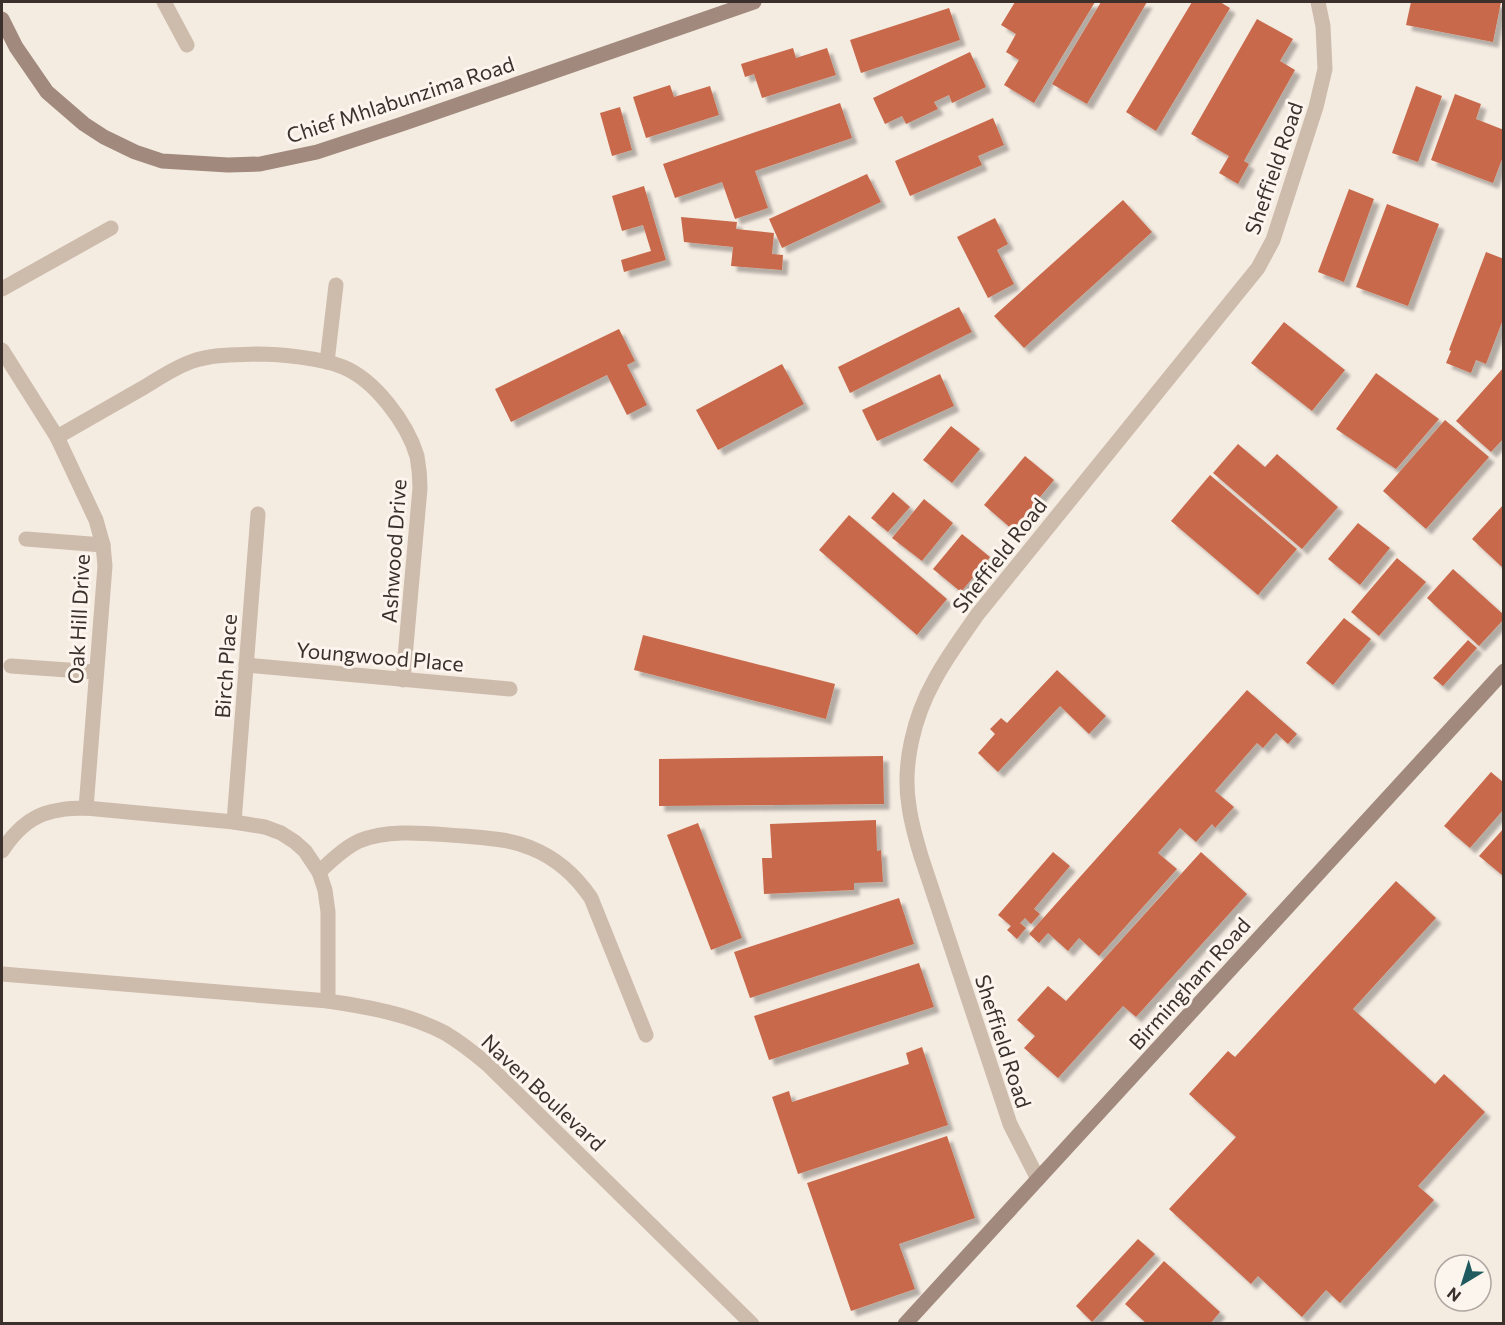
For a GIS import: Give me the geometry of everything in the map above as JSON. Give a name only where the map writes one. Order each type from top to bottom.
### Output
[{"type":"street","points":[[164,2],[187,45]]},
{"type":"street","name":"Chief Mhlabunzima Road","points":[[2,19],[16,47],[47,92],[84,124],[104,137],[135,152],[162,161],[228,165],[260,164],[317,152],[754,2]]},
{"type":"street","name":"Sheffield Road","points":[[1038,1179],[1010,1124],[924,867],[912,824],[907,782],[915,728],[933,682],[977,615],[1258,268],[1273,240],[1316,107],[1325,69],[1323,26],[1318,2]]},
{"type":"street","points":[[2,289],[111,228]]},
{"type":"street","points":[[327,362],[336,285]]},
{"type":"street","name":"Oak Hill Drive","points":[[2,350],[57,437],[96,520],[103,545],[105,566],[86,808]]},
{"type":"street","name":"Ashwood Drive","points":[[57,437],[193,361],[221,355],[273,354],[327,362],[354,372],[389,405],[410,440],[420,471],[404,680]]},
{"type":"street","name":"Birch Place","points":[[234,822],[258,514]]},
{"type":"street","points":[[26,539],[103,545]]},
{"type":"street","name":"Youngwood Place","points":[[246,665],[510,689]]},
{"type":"street","points":[[11,666],[96,672]]},
{"type":"street","name":"Birmingham Road","points":[[905,1323],[1503,671]]},
{"type":"street","points":[[2,851],[14,835],[34,818],[47,812],[66,808],[234,822],[265,827],[281,833],[305,851],[319,872],[325,890],[328,912],[328,1001]]},
{"type":"street","points":[[319,872],[349,846],[389,834],[423,833],[491,839],[530,848],[544,854],[570,873],[591,898],[646,1035]]},
{"type":"street","name":"Naven Boulevard","points":[[2,974],[366,1006],[425,1024],[447,1034],[505,1080],[752,1323]]},
{"type":"building","points":[[1015,2],[1095,2],[1034,103],[1004,85],[1019,60],[1006,52],[1016,34],[1001,25]]},
{"type":"building","points":[[1101,2],[1147,2],[1087,104],[1052,84]]},
{"type":"building","points":[[1192,2],[1220,2],[1230,8],[1156,131],[1126,112]]},
{"type":"building","points":[[1411,2],[1501,2],[1493,42],[1406,25]]},
{"type":"building","points":[[949,8],[960,40],[861,73],[850,40]]},
{"type":"building","points":[[1257,19],[1293,39],[1280,61],[1295,70],[1244,161],[1249,164],[1238,184],[1219,173],[1229,156],[1191,134]]},
{"type":"building","points":[[793,48],[796,58],[827,48],[836,75],[762,98],[754,74],[745,77],[741,64]]},
{"type":"building","points":[[970,52],[986,87],[952,103],[949,95],[934,102],[938,109],[906,124],[902,116],[885,124],[873,98]]},
{"type":"building","points":[[670,85],[674,97],[710,86],[719,115],[646,138],[633,97]]},
{"type":"building","points":[[1416,86],[1442,96],[1418,162],[1392,153]]},
{"type":"building","points":[[1455,94],[1481,104],[1476,119],[1504,130],[1504,154],[1493,183],[1431,160]]},
{"type":"building","points":[[840,103],[852,138],[755,171],[768,208],[735,219],[722,182],[675,198],[663,164]]},
{"type":"building","points":[[620,107],[632,150],[612,156],[600,113]]},
{"type":"building","points":[[993,118],[1004,145],[978,156],[982,165],[910,196],[895,161]]},
{"type":"building","points":[[867,174],[881,202],[782,248],[769,219]]},
{"type":"building","points":[[644,186],[666,260],[624,272],[621,260],[651,251],[643,225],[622,231],[612,196]]},
{"type":"building","points":[[1349,189],[1374,199],[1344,282],[1318,272]]},
{"type":"building","points":[[1123,200],[1152,232],[1024,348],[994,316]]},
{"type":"building","points":[[1387,204],[1439,224],[1408,306],[1356,287]]},
{"type":"building","points":[[681,217],[737,222],[736,229],[774,233],[772,254],[783,255],[782,270],[731,266],[733,247],[684,242]]},
{"type":"building","points":[[995,218],[1008,244],[997,250],[1014,284],[988,298],[957,237]]},
{"type":"building","points":[[1486,252],[1504,259],[1504,317],[1486,364],[1476,360],[1471,373],[1446,363]]},
{"type":"building","points":[[959,307],[972,332],[850,393],[838,367]]},
{"type":"building","points":[[1284,322],[1345,370],[1312,411],[1251,363]]},
{"type":"building","points":[[619,329],[635,361],[627,365],[647,405],[627,415],[607,375],[511,422],[495,389]]},
{"type":"building","points":[[782,364],[804,404],[718,450],[696,410]]},
{"type":"building","points":[[1504,367],[1504,438],[1491,452],[1456,421]]},
{"type":"building","points":[[1376,373],[1439,419],[1396,469],[1336,429]]},
{"type":"building","points":[[940,374],[954,406],[877,441],[862,410]]},
{"type":"building","points":[[1445,420],[1489,457],[1426,529],[1383,491]]},
{"type":"building","points":[[951,426],[980,449],[952,483],[923,460]]},
{"type":"building","points":[[1238,444],[1265,467],[1277,454],[1338,507],[1302,549],[1213,473]]},
{"type":"building","points":[[1025,456],[1054,480],[1013,530],[984,505]]},
{"type":"building","points":[[1210,475],[1297,549],[1258,595],[1171,521]]},
{"type":"building","points":[[893,492],[910,507],[888,532],[871,518]]},
{"type":"building","points":[[924,499],[953,523],[922,561],[892,538]]},
{"type":"building","points":[[1504,504],[1504,565],[1502,567],[1472,539]]},
{"type":"building","points":[[849,515],[947,599],[917,635],[819,550]]},
{"type":"building","points":[[1358,523],[1390,548],[1360,585],[1328,559]]},
{"type":"building","points":[[962,534],[990,557],[961,592],[933,569]]},
{"type":"building","points":[[1397,558],[1426,582],[1379,636],[1351,612]]},
{"type":"building","points":[[1453,569],[1504,615],[1504,619],[1479,646],[1427,598]]},
{"type":"building","points":[[1344,618],[1371,639],[1333,685],[1306,663]]},
{"type":"building","points":[[643,635],[835,684],[826,719],[634,670]]},
{"type":"building","points":[[1468,640],[1477,648],[1443,686],[1433,678]]},
{"type":"building","points":[[1057,670],[1106,716],[1089,734],[1060,706],[998,772],[978,753],[995,734],[990,729],[1001,718],[1007,723]]},
{"type":"building","points":[[1247,690],[1297,734],[1288,744],[1276,733],[1263,748],[1257,743],[1215,791],[1234,807],[1215,828],[1212,824],[1196,842],[1180,828],[1158,853],[1177,869],[1099,956],[1079,938],[1068,951],[1048,933],[1039,943],[1029,934]]},
{"type":"building","points":[[883,756],[884,804],[659,806],[659,759]]},
{"type":"building","points":[[1491,772],[1504,783],[1504,809],[1470,848],[1444,826]]},
{"type":"building","points":[[876,820],[877,851],[881,850],[883,882],[854,883],[854,890],[764,894],[762,858],[772,858],[770,824]]},
{"type":"building","points":[[698,823],[742,938],[711,950],[667,835]]},
{"type":"building","points":[[1504,828],[1504,873],[1502,875],[1479,856]]},
{"type":"building","points":[[1053,852],[1070,866],[1034,909],[1040,914],[1031,924],[1025,918],[1020,923],[1026,928],[1017,939],[1007,930],[1011,926],[998,915]]},
{"type":"building","points":[[1201,852],[1247,894],[1136,1017],[1123,1006],[1058,1078],[1024,1048],[1035,1036],[1017,1020],[1048,986],[1066,1001]]},
{"type":"building","points":[[1396,881],[1436,918],[1353,1009],[1435,1084],[1444,1074],[1485,1112],[1418,1186],[1434,1200],[1340,1303],[1326,1290],[1302,1317],[1258,1276],[1251,1284],[1169,1209],[1236,1137],[1189,1094],[1228,1051],[1235,1057]]},
{"type":"building","points":[[899,898],[914,944],[750,998],[734,952]]},
{"type":"building","points":[[919,963],[934,1007],[769,1060],[754,1016]]},
{"type":"building","points":[[922,1047],[948,1125],[798,1174],[772,1097],[789,1091],[792,1102],[909,1064],[906,1053]]},
{"type":"building","points":[[947,1136],[975,1218],[899,1244],[915,1289],[851,1311],[807,1183]]},
{"type":"building","points":[[1138,1239],[1155,1254],[1092,1322],[1076,1306]]},
{"type":"building","points":[[1164,1261],[1220,1312],[1210,1324],[1147,1324],[1125,1304]]}]
